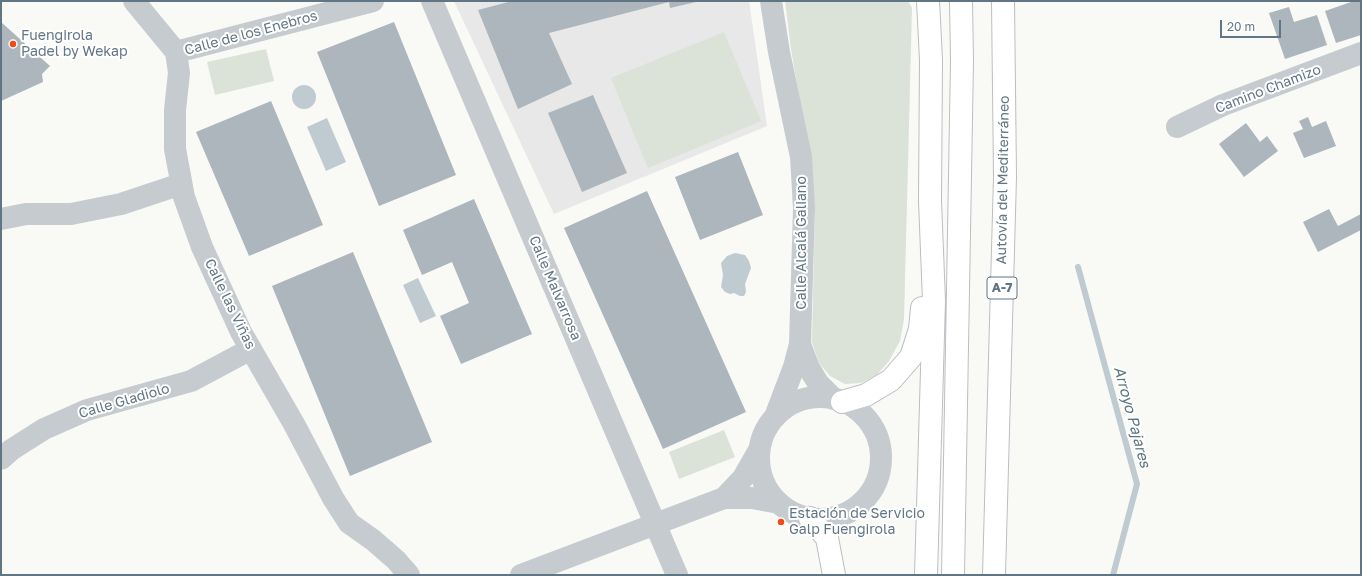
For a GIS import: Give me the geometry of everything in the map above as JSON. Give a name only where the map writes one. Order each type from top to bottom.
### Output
[{"type":"highway","points":[[926,575],[934,301],[930,201],[931,60],[928,1]]},
{"type":"highway","points":[[953,575],[962,60],[961,1]]},
{"type":"highway","name":"Autovía del Mediterráneo","points":[[994,575],[1005,177],[1003,1]]},
{"type":"highway","points":[[838,400],[866,395],[891,380],[911,357],[920,329],[930,201]]},
{"type":"highway","points":[[810,518],[827,538],[834,575]]},
{"type":"street","points":[[134,1],[178,63]]},
{"type":"street","name":"Calle de los Enebros","points":[[178,63],[373,1]]},
{"type":"street","name":"Calle Malvarrosa","points":[[432,1],[677,575]]},
{"type":"street","name":"Calle Alcalá Galiano","points":[[771,1],[779,52],[801,157],[804,208],[800,344],[794,367],[775,417]]},
{"type":"street","name":"Camino Chamizo","points":[[1177,127],[1223,105],[1361,53]]},
{"type":"street","name":"Calle las Viñas","points":[[178,63],[175,110],[175,149],[184,197],[202,247],[241,332],[294,424],[333,498],[349,523],[373,540],[409,575]]},
{"type":"street","points":[[1,219],[26,214],[70,214],[121,204],[181,184]]},
{"type":"street","name":"Calle Alcalá Galiano","points":[[800,344],[809,368],[815,378],[838,400]]},
{"type":"street","name":"Calle Gladiolo","points":[[1,459],[44,429],[79,413],[191,381],[252,349]]},
{"type":"street","points":[[818,398],[838,400],[854,407],[872,426],[880,448],[881,459],[878,478],[866,498],[852,510],[833,518],[810,518],[789,511],[769,492],[763,479],[759,465],[760,450],[764,433],[775,417],[787,407],[802,400],[818,398]]},
{"type":"street","points":[[724,498],[744,478],[760,450]]},
{"type":"street","points":[[521,575],[724,498],[752,498],[779,503]]},
{"type":"shaded area","points":[[454,1],[749,1],[767,126],[554,214]]},
{"type":"shaded area","points":[[785,1],[908,1],[912,8],[904,319],[900,341],[889,361],[877,375],[861,383],[845,384],[830,376],[819,363],[812,342],[815,208],[809,156],[791,49]]},
{"type":"shaded area","points":[[724,32],[761,121],[648,168],[611,78]]},
{"type":"shaded area","points":[[266,49],[274,81],[215,95],[207,62]]},
{"type":"shaded area","points":[[304,85],[313,88],[316,97],[313,106],[304,109],[295,106],[292,97],[295,88]]},
{"type":"shaded area","points":[[327,118],[346,162],[326,171],[307,127]]},
{"type":"shaded area","points":[[735,253],[745,255],[751,268],[745,284],[746,292],[744,296],[734,293],[730,294],[725,292],[721,287],[723,275],[721,263],[727,256]]},
{"type":"shaded area","points":[[418,278],[436,316],[420,323],[403,285]]},
{"type":"shaded area","points":[[724,430],[735,457],[679,479],[669,452]]},
{"type":"building","points":[[512,1],[696,2],[670,8],[669,2],[549,33],[572,84],[518,109],[478,10]]},
{"type":"building","points":[[1350,1],[1361,1],[1361,35],[1336,43],[1325,11],[1351,2]]},
{"type":"building","points":[[1289,7],[1294,22],[1317,15],[1327,45],[1285,59],[1269,13]]},
{"type":"building","name":"Fuengirola Padel by Wekap","points":[[1,22],[50,66],[42,74],[43,82],[1,101]]},
{"type":"building","points":[[394,22],[456,175],[379,206],[317,52]]},
{"type":"building","points":[[593,95],[627,173],[582,192],[548,113]]},
{"type":"building","points":[[271,101],[323,225],[249,256],[196,132]]},
{"type":"building","points":[[1308,117],[1312,127],[1326,121],[1336,146],[1304,158],[1293,133],[1303,129],[1299,121]]},
{"type":"building","points":[[1246,123],[1260,142],[1267,136],[1278,151],[1244,177],[1219,144]]},
{"type":"building","points":[[738,152],[763,215],[700,240],[675,177]]},
{"type":"building","points":[[647,191],[746,412],[663,449],[564,228]]},
{"type":"building","points":[[474,199],[532,334],[461,364],[440,316],[469,303],[452,262],[422,275],[403,230]]},
{"type":"building","points":[[1329,209],[1338,226],[1361,214],[1361,230],[1318,252],[1303,222]]},
{"type":"building","points":[[353,252],[432,442],[350,476],[272,286]]},
{"type":"waterway","name":"Arroyo Pajares","points":[[1078,267],[1137,484],[1113,575]]},
{"type":"place","name":"Fuengirola Padel by Wekap","points":[[13,44]]},
{"type":"place","name":"Estación de Servicio Galp Fuengirola","points":[[781,522]]}]
